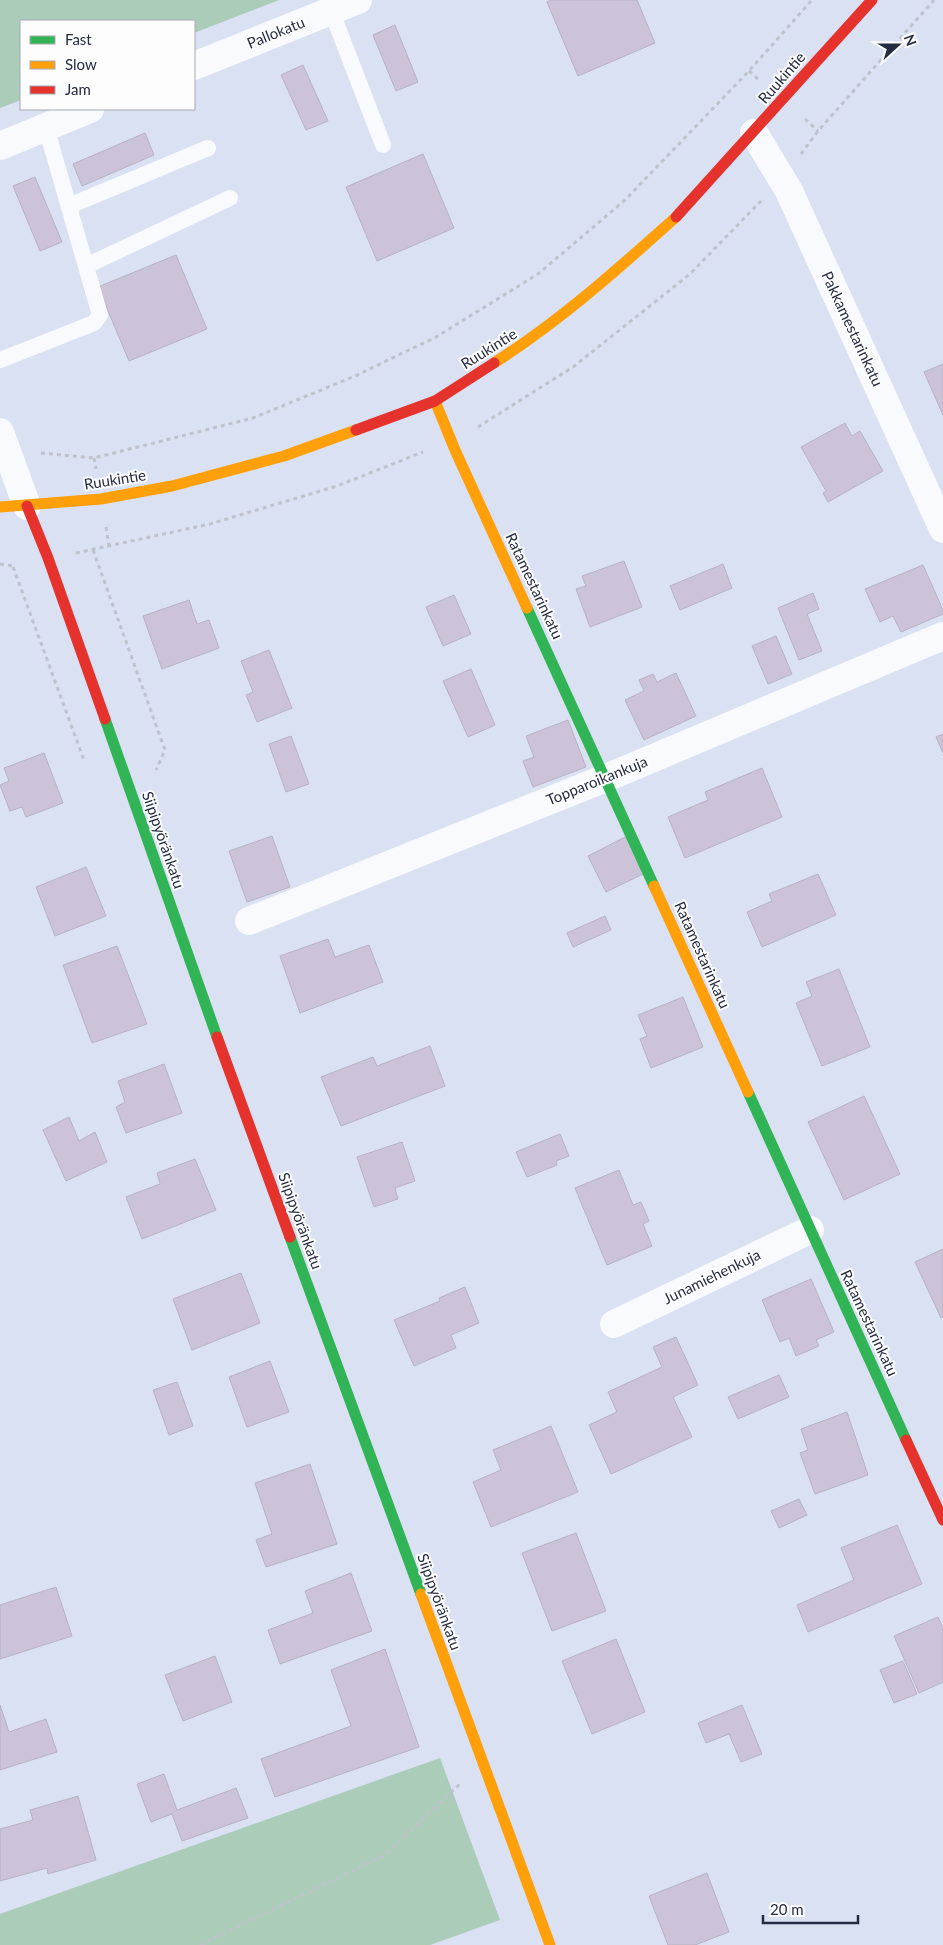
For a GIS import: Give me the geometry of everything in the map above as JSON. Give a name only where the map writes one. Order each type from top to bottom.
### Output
[{"type":"street","name":"Pallokatu","points":[[195,66],[358,0]]},
{"type":"street","name":"Ruukintie","points":[[0,507],[101,498],[181,483],[284,456],[435,401],[529,341],[598,287],[683,212],[872,0]]},
{"type":"street","points":[[0,146],[88,110]]},
{"type":"street","name":"Pakkamestarinkatu","points":[[754,133],[789,191],[943,529]]},
{"type":"street","name":"Ratamestarinkatu","points":[[435,401],[455,450],[943,1520]]},
{"type":"street","points":[[4,443],[27,506]]},
{"type":"street","name":"Siipipyöränkatu","points":[[27,506],[48,558],[191,965],[482,1764],[550,1945]]},
{"type":"street","name":"Topparoikankuja","points":[[248,921],[606,778],[943,636]]},
{"type":"street","name":"Junamiehenkuja","points":[[614,1324],[810,1230]]},
{"type":"lane","points":[[331,10],[383,145]]},
{"type":"lane","points":[[0,360],[94,324],[100,315],[46,127]]},
{"type":"lane","points":[[68,206],[208,148]]},
{"type":"lane","points":[[86,266],[230,198]]},
{"type":"path","points":[[4,443],[40,453],[94,458],[253,418],[355,376],[436,337],[538,274],[624,201],[749,71],[812,0]]},
{"type":"path","points":[[200,1945],[383,1856],[482,1764]]},
{"type":"green space","points":[[0,0],[279,0],[195,33],[195,20],[20,20],[20,100],[0,108]]},
{"type":"green space","points":[[440,1758],[500,1920],[430,1945],[0,1945],[0,1914]]},
{"type":"building","points":[[551,0],[637,0],[655,43],[578,76],[547,2]]},
{"type":"building","points":[[395,25],[418,82],[396,91],[373,35]]},
{"type":"building","points":[[303,65],[328,121],[306,130],[281,75]]},
{"type":"building","points":[[145,133],[154,155],[82,186],[73,164]]},
{"type":"building","points":[[423,154],[454,228],[377,261],[346,187]]},
{"type":"building","points":[[35,177],[62,242],[40,251],[13,186]]},
{"type":"building","points":[[176,255],[207,329],[129,361],[98,287]]},
{"type":"building","points":[[943,364],[943,415],[924,372]]},
{"type":"building","points":[[845,423],[852,436],[860,431],[883,471],[828,502],[823,493],[826,491],[801,447]]},
{"type":"building","points":[[624,561],[642,607],[590,627],[576,589],[586,586],[582,576]]},
{"type":"building","points":[[723,564],[732,588],[680,610],[670,586]]},
{"type":"building","points":[[923,565],[943,610],[943,614],[901,632],[893,616],[880,622],[865,589]]},
{"type":"building","points":[[813,593],[819,609],[807,614],[822,651],[799,660],[778,608]]},
{"type":"building","points":[[454,595],[471,634],[443,646],[426,607]]},
{"type":"building","points":[[189,600],[197,624],[209,620],[219,648],[162,669],[143,616]]},
{"type":"building","points":[[776,636],[792,674],[768,684],[752,646]]},
{"type":"building","points":[[269,650],[292,708],[257,722],[246,695],[253,692],[241,661]]},
{"type":"building","points":[[471,669],[495,725],[468,737],[443,681]]},
{"type":"building","points":[[676,673],[696,716],[644,740],[625,700],[644,691],[639,680],[653,674],[657,682]]},
{"type":"building","points":[[568,720],[586,767],[533,787],[523,761],[534,757],[526,736]]},
{"type":"building","points":[[943,734],[943,753],[936,737]]},
{"type":"building","points":[[291,736],[309,784],[286,792],[269,744]]},
{"type":"building","points":[[44,753],[63,803],[26,817],[22,807],[10,811],[0,785],[9,781],[4,768]]},
{"type":"building","points":[[762,768],[782,817],[685,858],[668,817],[708,800],[705,792]]},
{"type":"building","points":[[272,836],[290,887],[247,902],[229,851]]},
{"type":"building","points":[[627,836],[645,873],[606,892],[588,856]]},
{"type":"building","points":[[86,867],[106,916],[55,936],[36,887]]},
{"type":"building","points":[[818,874],[836,915],[762,947],[747,912],[772,901],[769,894]]},
{"type":"building","points":[[605,916],[611,930],[573,947],[567,933]]},
{"type":"building","points":[[328,939],[335,957],[369,945],[383,982],[300,1013],[280,956]]},
{"type":"building","points":[[117,946],[147,1024],[92,1043],[63,965]]},
{"type":"building","points":[[839,969],[870,1047],[822,1066],[796,1003],[812,996],[806,982]]},
{"type":"building","points":[[683,997],[703,1047],[651,1068],[640,1039],[647,1036],[638,1015]]},
{"type":"building","points":[[430,1046],[445,1086],[341,1126],[321,1077],[373,1057],[377,1066]]},
{"type":"building","points":[[164,1064],[182,1113],[126,1133],[116,1107],[125,1102],[118,1081]]},
{"type":"building","points":[[864,1096],[900,1174],[844,1200],[808,1122]]},
{"type":"building","points":[[69,1117],[79,1141],[95,1132],[107,1162],[66,1181],[43,1130]]},
{"type":"building","points":[[560,1134],[569,1156],[556,1161],[557,1165],[527,1177],[516,1152]]},
{"type":"building","points":[[402,1142],[415,1181],[395,1188],[398,1199],[374,1207],[357,1157]]},
{"type":"building","points":[[195,1159],[216,1210],[142,1239],[126,1197],[160,1184],[157,1173]]},
{"type":"building","points":[[619,1170],[633,1205],[641,1202],[649,1221],[643,1224],[652,1246],[607,1265],[575,1188]]},
{"type":"building","points":[[943,1249],[943,1317],[941,1318],[915,1262]]},
{"type":"building","points":[[241,1273],[260,1323],[192,1350],[173,1299]]},
{"type":"building","points":[[811,1279],[834,1332],[816,1340],[819,1346],[796,1356],[789,1338],[780,1342],[762,1300]]},
{"type":"building","points":[[465,1287],[479,1323],[451,1335],[456,1348],[414,1366],[394,1320],[440,1301],[439,1298]]},
{"type":"building","points":[[676,1337],[698,1385],[673,1397],[692,1437],[611,1474],[589,1425],[617,1412],[608,1392],[662,1367],[653,1347]]},
{"type":"building","points":[[270,1361],[289,1412],[247,1427],[229,1377]]},
{"type":"building","points":[[779,1375],[789,1397],[738,1419],[728,1397]]},
{"type":"building","points":[[177,1382],[193,1426],[169,1435],[153,1390]]},
{"type":"building","points":[[847,1412],[868,1475],[815,1494],[800,1453],[808,1450],[801,1429]]},
{"type":"building","points":[[551,1426],[578,1492],[491,1527],[473,1482],[501,1470],[493,1450]]},
{"type":"building","points":[[310,1464],[337,1544],[266,1567],[256,1540],[272,1534],[255,1483]]},
{"type":"building","points":[[799,1499],[807,1515],[779,1528],[771,1511]]},
{"type":"building","points":[[897,1525],[922,1584],[808,1632],[797,1605],[854,1580],[841,1548]]},
{"type":"building","points":[[576,1533],[606,1611],[552,1631],[522,1553]]},
{"type":"building","points":[[351,1573],[372,1631],[280,1664],[268,1630],[313,1613],[305,1591]]},
{"type":"building","points":[[56,1587],[72,1636],[0,1659],[0,1605]]},
{"type":"building","points":[[938,1617],[943,1628],[943,1682],[919,1693],[894,1636]]},
{"type":"building","points":[[616,1639],[645,1712],[592,1734],[562,1661]]},
{"type":"building","points":[[385,1649],[419,1747],[275,1797],[261,1759],[351,1726],[331,1670]]},
{"type":"building","points":[[215,1656],[232,1702],[183,1721],[165,1675]]},
{"type":"building","points":[[903,1661],[917,1694],[894,1703],[880,1670]]},
{"type":"building","points":[[0,1705],[9,1732],[46,1719],[57,1752],[0,1770]]},
{"type":"building","points":[[742,1705],[762,1754],[741,1762],[729,1734],[706,1743],[698,1723]]},
{"type":"building","points":[[164,1774],[177,1810],[236,1788],[248,1818],[182,1841],[172,1814],[151,1822],[137,1784]]},
{"type":"building","points":[[78,1796],[96,1860],[48,1874],[47,1868],[0,1881],[0,1829],[33,1820],[30,1810]]},
{"type":"building","points":[[707,1873],[729,1932],[695,1945],[668,1945],[649,1896]]},
{"type":"traffic: fast","points":[[527,608],[654,886]]},
{"type":"traffic: fast","points":[[105,719],[217,1037]]},
{"type":"traffic: fast","points":[[748,1092],[906,1440]]},
{"type":"traffic: fast","points":[[290,1237],[421,1594]]},
{"type":"traffic: slow","points":[[494,363],[565,312],[676,217]]},
{"type":"traffic: slow","points":[[435,401],[455,450],[527,608]]},
{"type":"traffic: slow","points":[[0,507],[101,499],[172,486],[284,456],[356,430]]},
{"type":"traffic: slow","points":[[654,886],[748,1092]]},
{"type":"traffic: slow","points":[[421,1594],[550,1945]]},
{"type":"traffic: jam","points":[[676,217],[872,0]]},
{"type":"traffic: jam","points":[[356,430],[435,401],[494,363]]},
{"type":"traffic: jam","points":[[27,506],[48,558],[105,719]]},
{"type":"traffic: jam","points":[[217,1037],[290,1237]]},
{"type":"traffic: jam","points":[[906,1440],[943,1520]]}]
